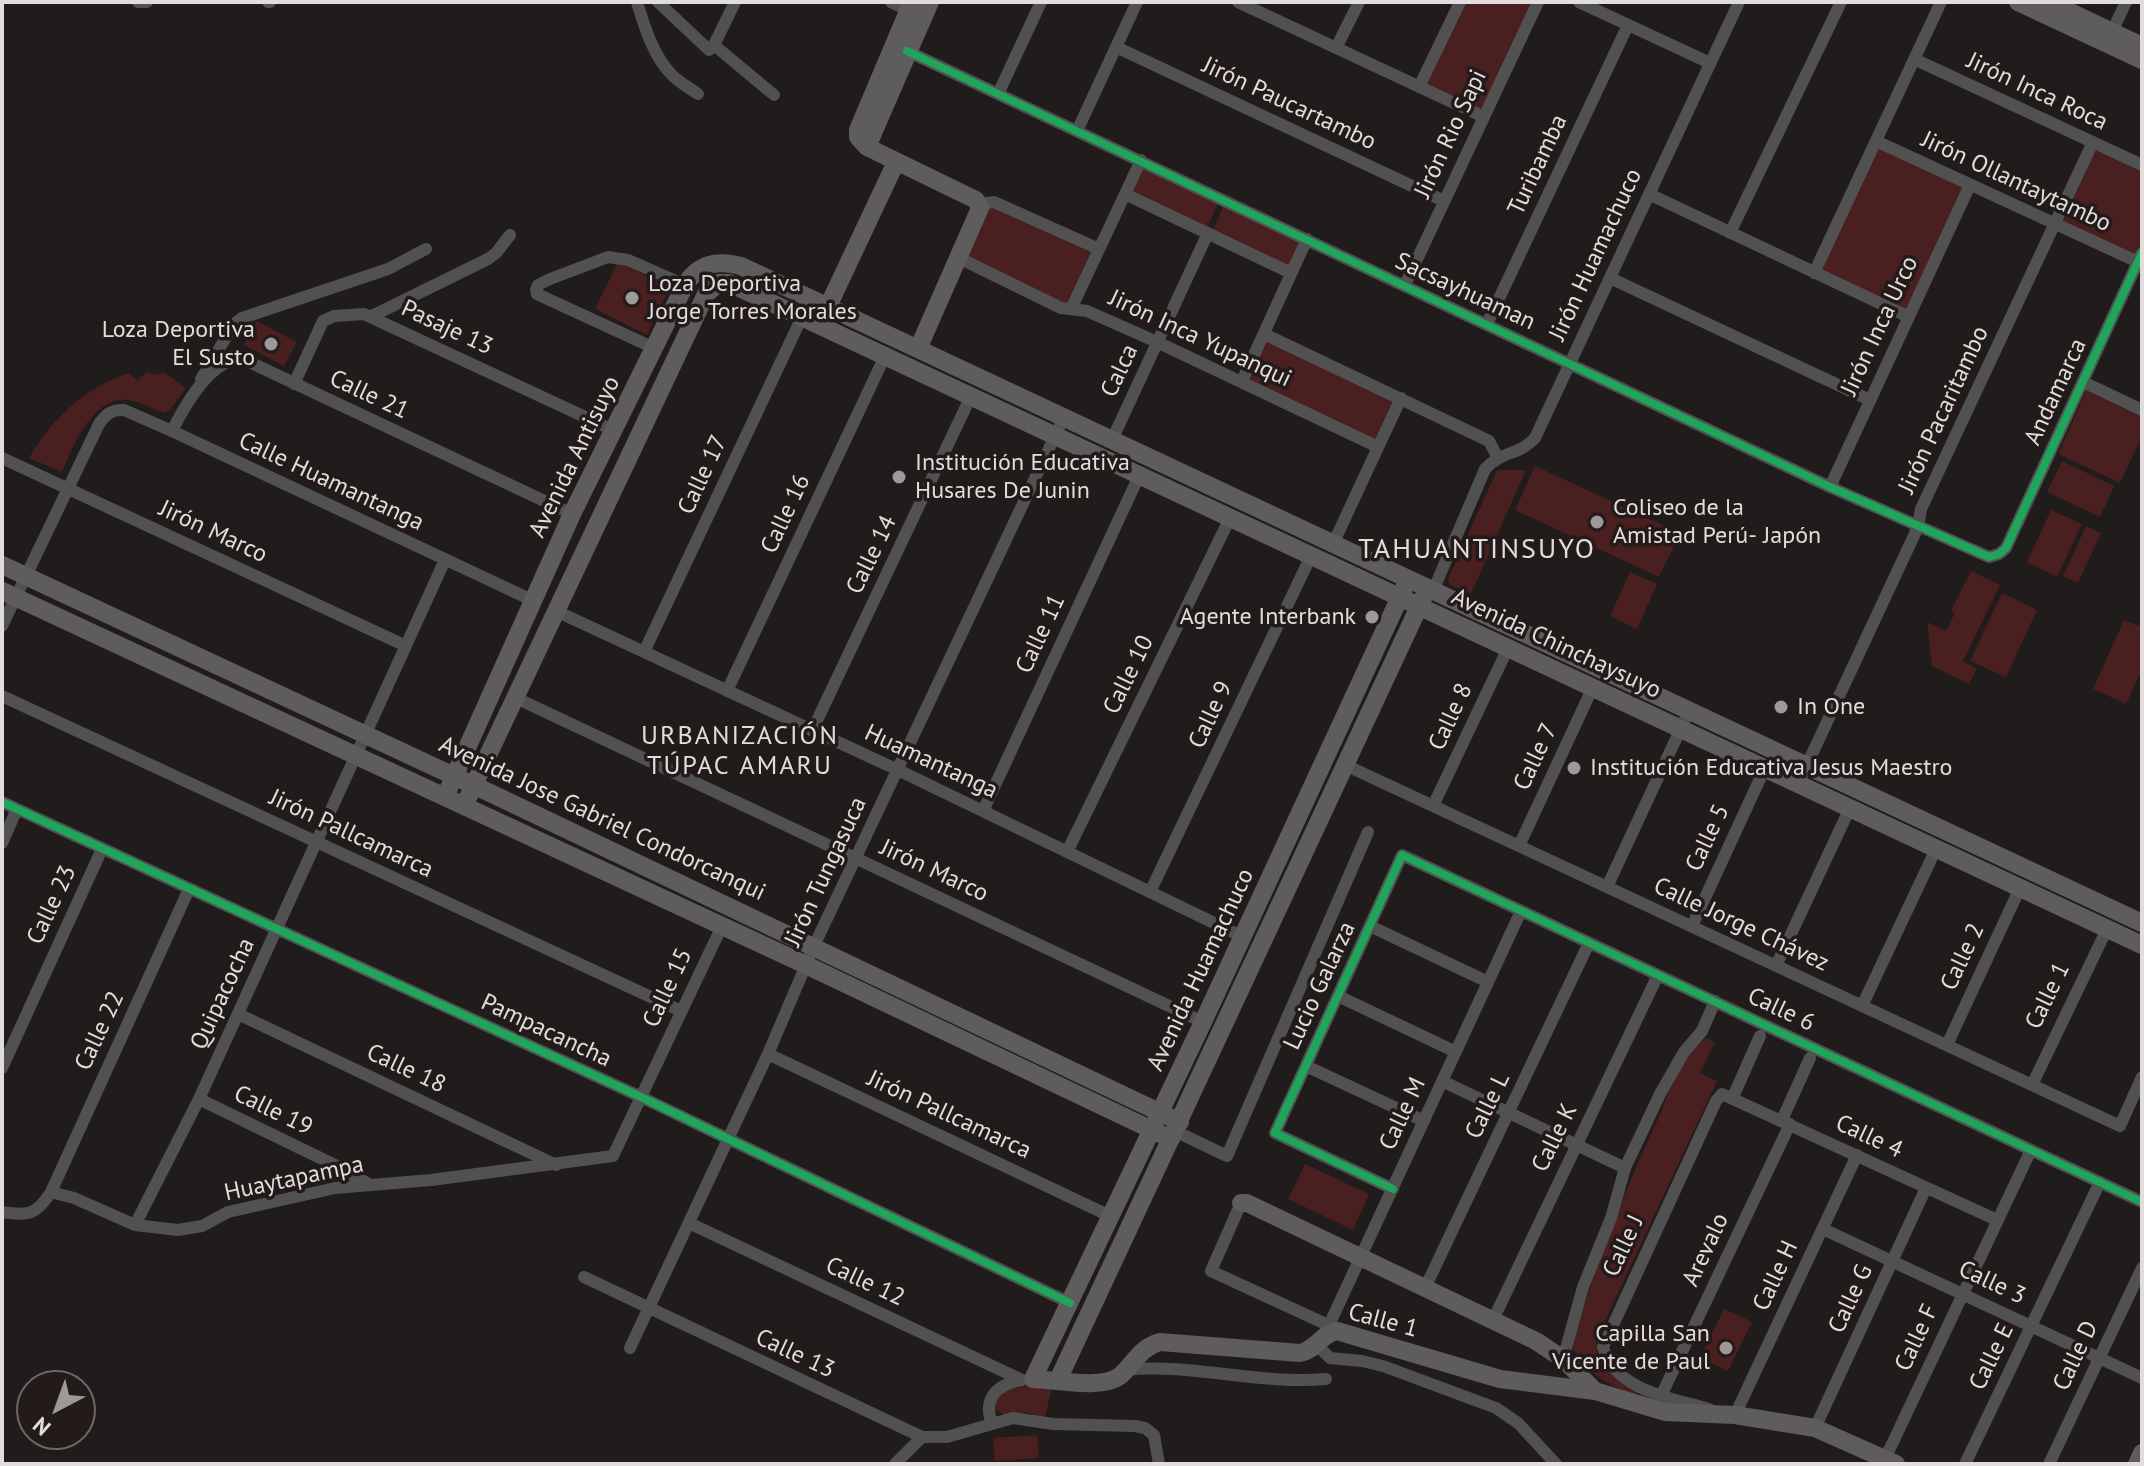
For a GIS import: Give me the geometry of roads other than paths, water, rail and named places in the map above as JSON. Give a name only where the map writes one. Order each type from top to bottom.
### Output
[{"type":"street","points":[[138,2],[147,2]]},
{"type":"street","points":[[637,2],[650,39],[665,67],[698,94]]},
{"type":"street","points":[[658,2],[710,47],[774,95]]},
{"type":"street","points":[[710,47],[735,2]]},
{"type":"street","points":[[891,2],[910,6],[858,130],[858,137],[867,147],[980,204],[994,202],[1099,249]]},
{"type":"street","points":[[867,147],[930,2]]},
{"type":"street","points":[[998,94],[1041,2]]},
{"type":"street","points":[[1077,131],[1137,2]]},
{"type":"street","points":[[1238,2],[1256,6],[1336,48],[1484,117]]},
{"type":"street","points":[[1336,48],[1359,2]]},
{"type":"street","name":"Jirón Rio Sapi","points":[[1419,87],[1460,2]]},
{"type":"street","name":"Jirón Rio Sapi","points":[[1405,285],[1538,2]]},
{"type":"street","name":"Jirón Huamachuco","points":[[1497,456],[1518,451],[1535,438],[1739,2]]},
{"type":"street","points":[[1730,233],[1841,2]]},
{"type":"street","points":[[1814,273],[1941,2]]},
{"type":"street","points":[[2018,2],[2142,60]]},
{"type":"street","points":[[2049,2],[2142,46]]},
{"type":"street","points":[[2112,32],[2126,2]]},
{"type":"street","points":[[1591,5],[1710,63]]},
{"type":"street","name":"Turibamba","points":[[1487,324],[1628,25]]},
{"type":"street","name":"Jirón Paucartambo","points":[[1116,47],[1444,201]]},
{"type":"street","name":"Sacsayhuaman","points":[[907,51],[1918,527],[1989,557],[2006,548]]},
{"type":"street","name":"Jirón Inca Roca","points":[[1914,59],[2142,165]]},
{"type":"street","name":"Jirón Ollantaytambo","points":[[1876,141],[2056,225],[2140,258]]},
{"type":"street","name":"Jirón Pacaritambo","points":[[1798,784],[1918,527],[1921,509],[2093,142]]},
{"type":"street","points":[[1072,307],[1141,160]]},
{"type":"street","points":[[810,321],[828,307],[896,162]]},
{"type":"street","name":"Jirón Inca Urco","points":[[1830,487],[1970,185]]},
{"type":"street","points":[[1125,194],[1291,273]]},
{"type":"street","points":[[1649,194],[1909,317]]},
{"type":"street","points":[[918,349],[979,213],[980,204]]},
{"type":"street","name":"Calca","points":[[1112,440],[1208,233]]},
{"type":"street","points":[[372,316],[488,259],[510,235]]},
{"type":"street","points":[[1242,381],[1307,239]]},
{"type":"street","points":[[196,390],[234,324],[242,318],[388,269],[426,249]]},
{"type":"street","points":[[654,348],[537,294],[538,285],[608,257],[628,260],[685,285]]},
{"type":"street","name":"Jirón Inca Yupanqui","points":[[959,258],[1061,308],[1087,311],[1157,342],[1378,447]]},
{"type":"street","name":"Andamarca","points":[[2006,548],[2140,258]]},
{"type":"street","name":"Avenida Antisuyo","points":[[445,797],[572,514],[685,285],[700,268],[714,263],[728,263],[741,266],[828,307]]},
{"type":"street","points":[[1610,278],[1870,400]]},
{"type":"street","name":"Avenida Antisuyo","points":[[464,806],[706,294],[719,283],[729,283],[810,321]]},
{"type":"street","name":"Avenida Chinchaysuyo","points":[[828,307],[1408,579],[1684,719],[1765,768],[2142,945]]},
{"type":"street","name":"Pasaje 13","points":[[294,384],[323,321],[356,313],[372,316],[613,430]]},
{"type":"street","name":"Avenida Chinchaysuyo","points":[[810,321],[1593,687],[1806,766],[2142,923]]},
{"type":"street","name":"Calle 17","points":[[644,652],[810,321]]},
{"type":"street","name":"Jirón Inca Yupanqui","points":[[1264,334],[1489,441],[1497,456]]},
{"type":"street","name":"Calle 16","points":[[727,691],[885,356]]},
{"type":"street","name":"Calle 21","points":[[172,431],[196,390],[214,372],[237,359],[572,514]]},
{"type":"street","points":[[2083,382],[2142,410]]},
{"type":"street","name":"Calle 14","points":[[812,731],[971,396]]},
{"type":"street","points":[[1333,544],[1401,398]]},
{"type":"street","name":"Calle Huamantanga","points":[[69,489],[99,424],[108,413],[124,410],[534,601]]},
{"type":"street","name":"Jirón Tungasuca","points":[[630,1348],[768,1054],[814,946],[1064,417]]},
{"type":"street","points":[[1430,590],[1485,469],[1497,456]]},
{"type":"street","name":"Jirón Marco","points":[[2,458],[406,646]]},
{"type":"street","name":"Calle 11","points":[[983,811],[1139,476]]},
{"type":"street","points":[[2,626],[9,594],[27,576],[69,489]]},
{"type":"street","name":"Calle 10","points":[[1067,852],[1230,518]]},
{"type":"street","name":"Calle 9","points":[[1150,892],[1311,556]]},
{"type":"street","name":"Quipacocha","points":[[135,1225],[199,1099],[445,560]]},
{"type":"street","name":"Avenida Jose Gabriel Condorcanqui","points":[[2,565],[1161,1112],[1175,1131]]},
{"type":"street","name":"Avenida Huamachuco","points":[[1028,1379],[1112,1217],[1408,579]]},
{"type":"street","name":"Avenida Huamachuco","points":[[1058,1380],[1343,764],[1419,606],[1430,590]]},
{"type":"street","name":"Avenida Jose Gabriel Condorcanqui","points":[[9,594],[1153,1130],[1175,1131]]},
{"type":"street","name":"Huamantanga","points":[[556,611],[898,770],[1243,937]]},
{"type":"street","name":"Calle 8","points":[[1433,806],[1508,648]]},
{"type":"street","name":"Calle 7","points":[[1519,846],[1593,687]]},
{"type":"street","name":"Jirón Pallcamarca","points":[[2,696],[681,1011]]},
{"type":"street","name":"Jirón Marco","points":[[516,698],[1203,1022]]},
{"type":"street","points":[[1607,887],[1684,719]]},
{"type":"street","name":"Calle Jorge Chávez","points":[[1343,764],[2120,1126],[2142,1077]]},
{"type":"street","name":"Calle 5","points":[[1692,926],[1765,768]]},
{"type":"street","name":"Pampacancha","points":[[2,802],[641,1097],[1070,1303]]},
{"type":"street","points":[[1776,966],[1850,808]]},
{"type":"street","points":[[2,843],[17,809]]},
{"type":"street","points":[[1175,1131],[1227,1156],[1368,832]]},
{"type":"street","name":"Calle 23","points":[[2,1068],[102,849]]},
{"type":"street","points":[[1862,1006],[1936,849]]},
{"type":"street","name":"Calle 6","points":[[1402,855],[2142,1202]]},
{"type":"street","name":"Lucio Galarza","points":[[1393,1189],[1275,1133],[1402,855]]},
{"type":"street","name":"Calle 2","points":[[1947,1045],[2020,888]]},
{"type":"street","name":"Calle 22","points":[[51,1192],[189,889]]},
{"type":"street","name":"Calle M","points":[[1323,1336],[1521,911]]},
{"type":"street","name":"Calle 15","points":[[613,1156],[722,926]]},
{"type":"street","points":[[1370,926],[1488,982]]},
{"type":"street","name":"Calle 1","points":[[2032,1085],[2107,929]]},
{"type":"street","name":"Calle L","points":[[1425,1288],[1589,943]]},
{"type":"street","name":"Calle K","points":[[1493,1320],[1658,975]]},
{"type":"street","points":[[1338,996],[1456,1052]]},
{"type":"street","points":[[1563,1359],[1583,1287],[1611,1218],[1625,1168],[1660,1094],[1684,1052],[1702,1031],[1715,1001]]},
{"type":"street","name":"Calle 18","points":[[238,1014],[556,1165]]},
{"type":"street","points":[[1727,1096],[1760,1036]]},
{"type":"street","name":"Jirón Pallcamarca","points":[[768,1054],[1112,1217]]},
{"type":"street","name":"Arevalo","points":[[1661,1396],[1786,1122],[1810,1058]]},
{"type":"street","points":[[1306,1066],[1424,1121]]},
{"type":"street","points":[[1442,1081],[1625,1168]]},
{"type":"street","name":"Calle 4","points":[[1727,1096],[1997,1220]]},
{"type":"street","name":"Calle J","points":[[1661,1396],[1639,1387],[1620,1374],[1607,1358],[1603,1342],[1716,1101],[1727,1096]]},
{"type":"street","name":"Calle 19","points":[[199,1099],[370,1185]]},
{"type":"street","name":"Calle F","points":[[1890,1461],[1963,1294],[2031,1150]]},
{"type":"street","name":"Calle H","points":[[1735,1415],[1857,1155]]},
{"type":"street","name":"Huaytapampa","points":[[51,1192],[74,1198],[135,1225],[178,1230],[202,1226],[228,1212],[335,1188],[556,1165],[613,1156]]},
{"type":"street","name":"Calle E","points":[[1965,1464],[2100,1182]]},
{"type":"street","name":"Calle G","points":[[1815,1428],[1926,1188]]},
{"type":"street","points":[[2,1212],[31,1214],[41,1208],[51,1192]]},
{"type":"street","points":[[1241,1203],[1211,1271],[1323,1336],[1330,1358],[1383,1366],[1496,1408],[1518,1423],[1556,1464]]},
{"type":"street","name":"Calle 1","points":[[1241,1203],[1247,1203],[1536,1341],[1563,1359],[1595,1391]]},
{"type":"street","name":"Calle 12","points":[[689,1223],[1028,1379]]},
{"type":"street","name":"Calle 3","points":[[1823,1229],[2142,1378]]},
{"type":"street","name":"Calle D","points":[[2049,1464],[2142,1268]]},
{"type":"street","name":"Calle 13","points":[[584,1277],[922,1437]]},
{"type":"street","name":"Calle 1","points":[[1028,1379],[1102,1383],[1113,1380],[1143,1350],[1160,1342],[1292,1353],[1309,1351],[1323,1336],[1337,1331],[1510,1381],[1595,1391],[1665,1412],[1735,1415],[1815,1428],[1890,1461]]},
{"type":"street","points":[[1125,1370],[1164,1367],[1296,1381],[1326,1379]]},
{"type":"street","points":[[992,1423],[988,1407],[992,1395],[1005,1384],[1028,1379]]},
{"type":"street","points":[[1661,1396],[1735,1415]]},
{"type":"street","points":[[895,1464],[922,1437],[947,1437],[992,1423],[1022,1418],[1053,1424],[1145,1428],[1154,1435],[1159,1464]]},
{"type":"street","points":[[2137,1464],[2142,1453]]},
{"type":"place","name":"Loza Deportiva Jorge Torres Morales","points":[[632,298]]},
{"type":"place","name":"Loza Deportiva El Susto","points":[[271,344]]},
{"type":"place","name":"Institución Educativa Husares De Junin","points":[[899,477]]},
{"type":"place","name":"Coliseo de la Amistad Perú- Japón","points":[[1597,522]]},
{"type":"place","name":"Agente Interbank","points":[[1372,617]]},
{"type":"place","name":"In One","points":[[1781,707]]},
{"type":"place","name":"Institución Educativa Jesus Maestro","points":[[1574,768]]},
{"type":"place","name":"Capilla San Vicente de Paul","points":[[1726,1348]]},
{"type":"district","name":"TAHUANTINSUYO","points":[[1477,550]]},
{"type":"district","name":"URBANIZACIÓN TÚPAC AMARU","points":[[740,752]]}]
